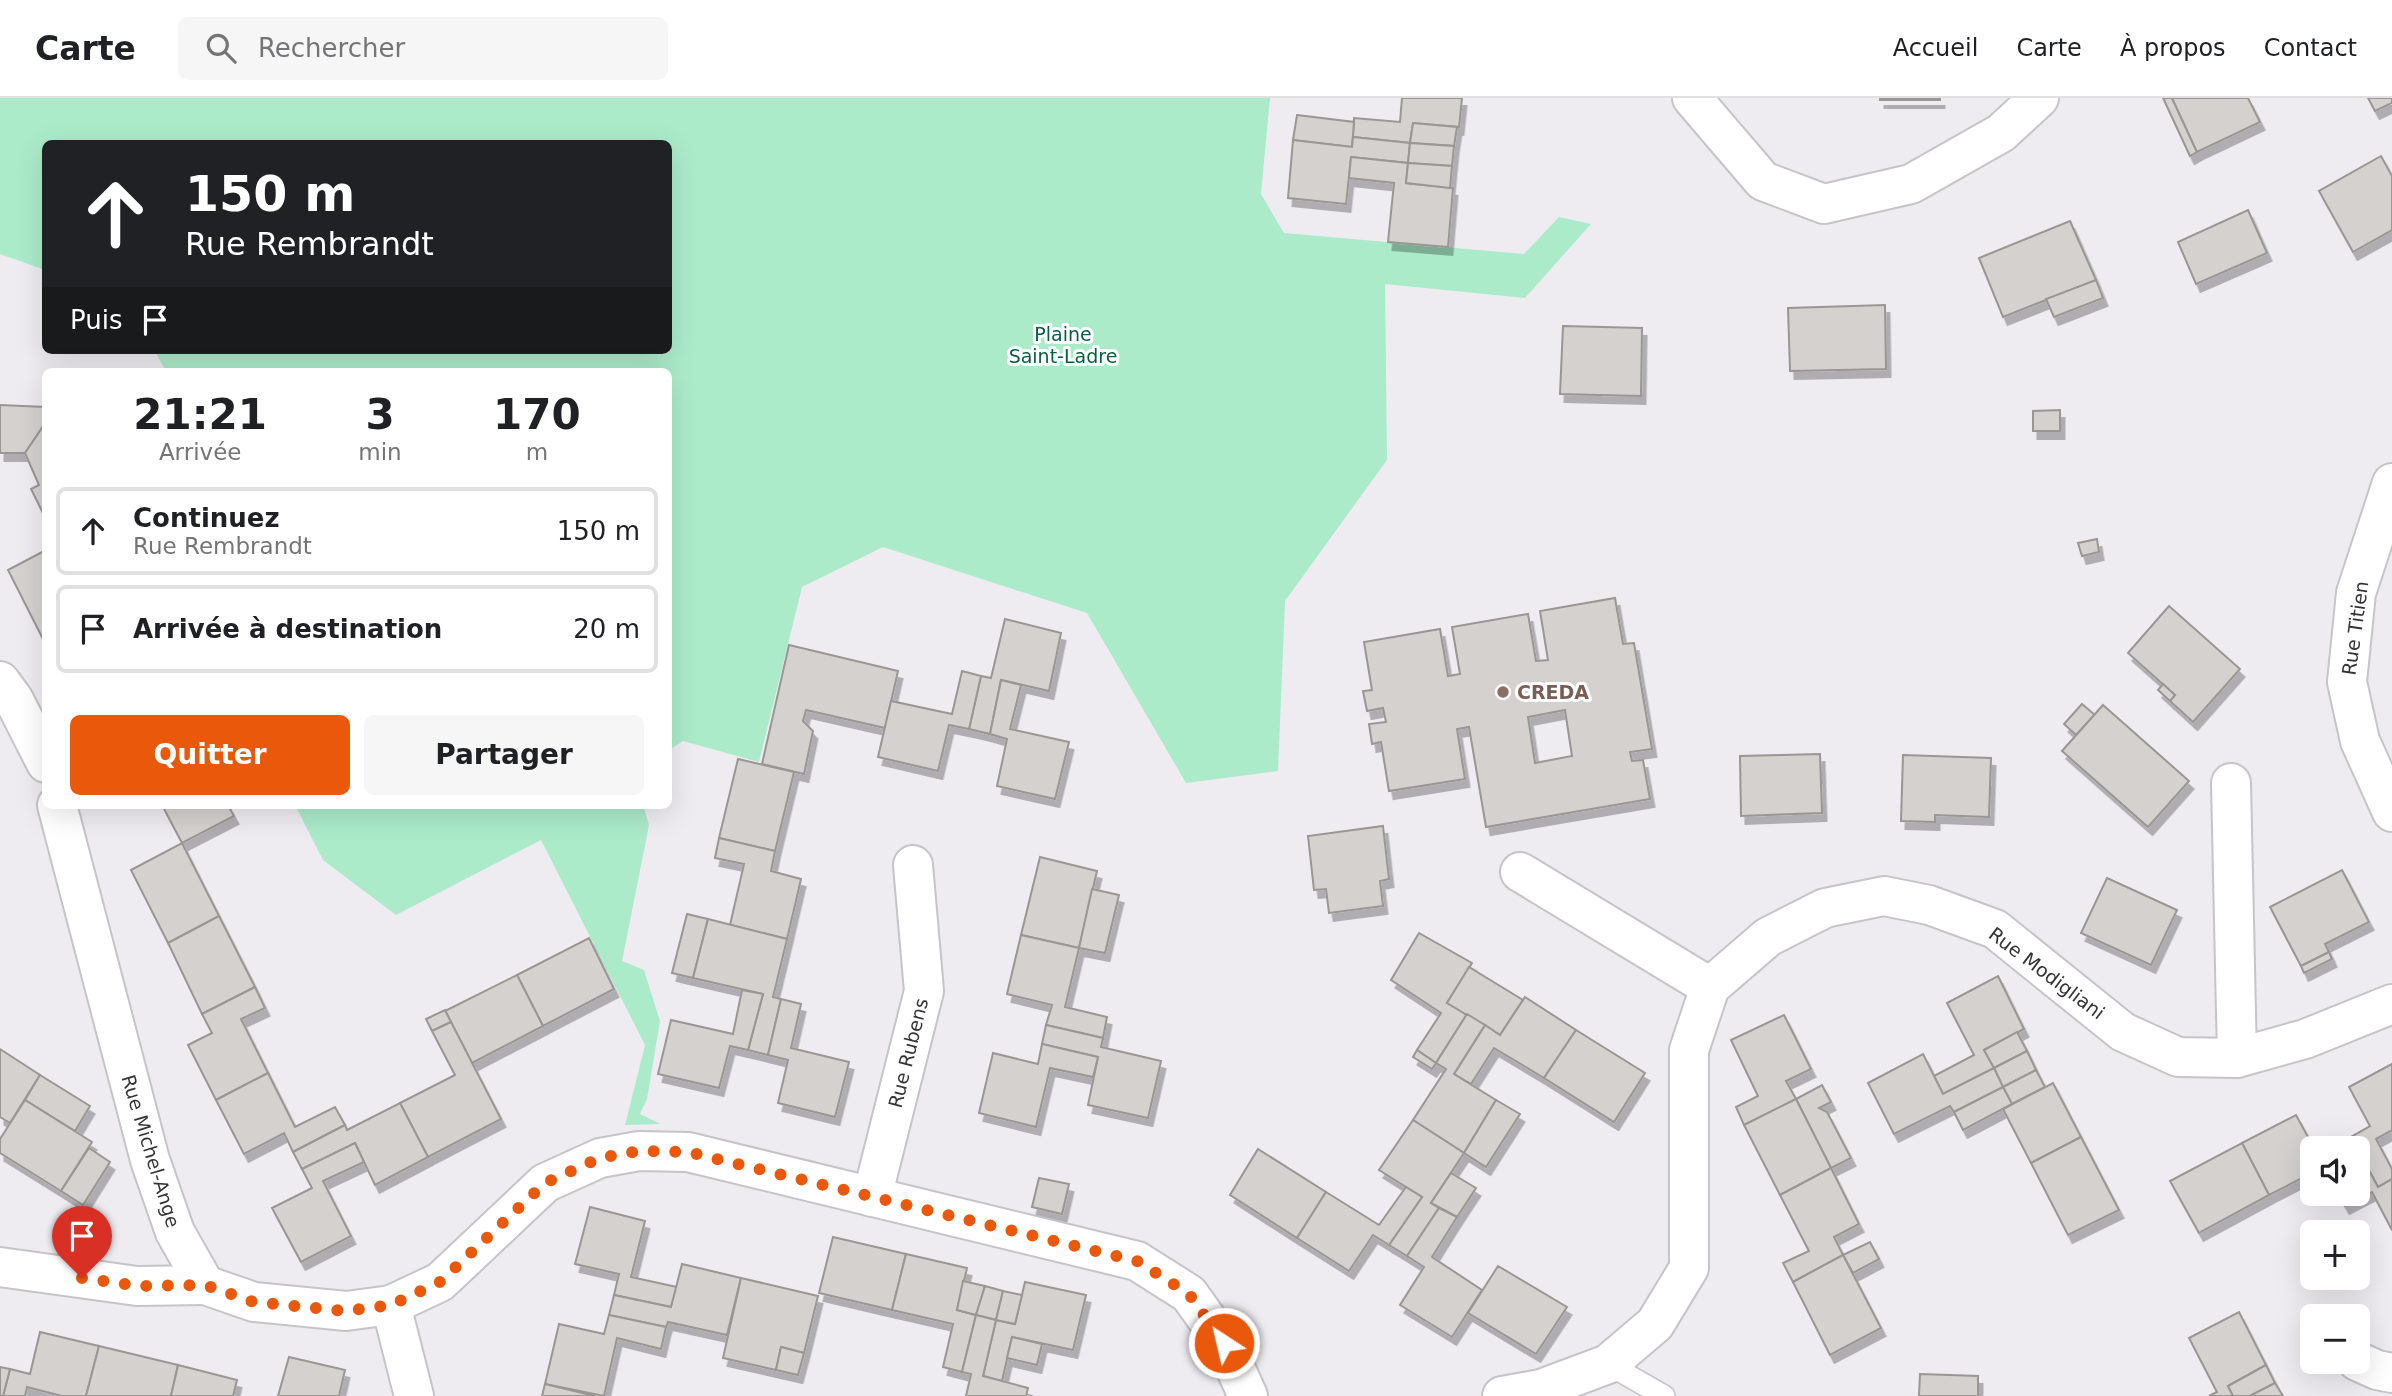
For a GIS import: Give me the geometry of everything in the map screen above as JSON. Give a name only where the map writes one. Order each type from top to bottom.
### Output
[{"type":"street","points":[[1692,98],[1763,181],[1824,204],[1911,184],[2001,133],[2039,98]]},
{"type":"street","name":"Rue Titien","points":[[2392,483],[2356,593],[2347,682],[2360,740],[2392,812]]},
{"type":"street","points":[[0,681],[14,700],[42,755]]},
{"type":"street","points":[[2231,783],[2237,1058]]},
{"type":"street","name":"Rue Michel-Ange","points":[[58,809],[150,1160],[175,1232],[205,1285]]},
{"type":"street","name":"Rue Rubens","points":[[872,1196],[924,991],[913,865]]},
{"type":"street","points":[[1502,1396],[1541,1389],[1608,1364],[1655,1324],[1689,1268],[1689,1050],[1710,987],[1520,872]]},
{"type":"street","name":"Rue Modigliani","points":[[1710,987],[1768,937],[1825,908],[1884,896],[1929,905],[1995,929],[2123,1032],[2178,1056],[2237,1058],[2305,1040],[2392,1004]]},
{"type":"street","points":[[0,1267],[138,1286],[205,1285],[254,1302],[346,1311],[391,1305],[440,1282],[545,1183],[600,1158],[639,1151],[688,1152],[1137,1261],[1189,1294],[1224,1343],[1248,1396]]},
{"type":"street","points":[[391,1305],[414,1396]]},
{"type":"street","points":[[2370,1367],[2392,1373]]},
{"type":"lane","points":[[1608,1364],[1664,1396]]},
{"type":"green space","name":"Plaine Saint-Ladre","points":[[0,98],[1270,98],[1261,194],[1284,233],[1524,254],[1559,217],[1591,224],[1525,298],[1385,284],[1387,460],[1285,601],[1278,771],[1186,783],[1087,613],[883,547],[802,587],[759,762],[683,741],[672,748],[672,368],[164,368],[156,354],[672,354],[672,140],[42,140],[42,269],[0,254]]},
{"type":"green space","points":[[297,809],[644,809],[649,825],[622,961],[644,970],[660,1021],[647,1099],[640,1114],[661,1124],[625,1125],[645,1045],[541,840],[396,915],[323,860]]},
{"type":"building","points":[[1402,98],[1462,98],[1459,127],[1413,123],[1410,143],[1353,137],[1354,118],[1400,122]]},
{"type":"building","points":[[1940,98],[1940,100],[1880,100]]},
{"type":"building","points":[[2163,98],[2172,98],[2197,152],[2190,156]]},
{"type":"building","points":[[2172,98],[2248,98],[2260,122],[2197,152]]},
{"type":"building","points":[[2368,98],[2392,98],[2392,103],[2375,111]]},
{"type":"building","points":[[1297,115],[1354,122],[1352,147],[1293,140]]},
{"type":"building","points":[[1413,123],[1457,127],[1454,146],[1410,143]]},
{"type":"building","points":[[1353,137],[1410,143],[1408,163],[1351,157],[1346,204],[1288,198],[1293,140],[1352,147]]},
{"type":"building","points":[[1410,143],[1454,146],[1452,166],[1408,163]]},
{"type":"building","points":[[2381,156],[2392,176],[2392,230],[2353,252],[2319,191]]},
{"type":"building","points":[[1351,157],[1408,163],[1406,183],[1453,188],[1448,247],[1388,242],[1394,183],[1349,178]]},
{"type":"building","points":[[1408,163],[1452,166],[1450,188],[1406,183]]},
{"type":"building","points":[[2248,210],[2267,253],[2196,284],[2178,242]]},
{"type":"building","points":[[2070,221],[2096,280],[2003,317],[1979,258]]},
{"type":"building","points":[[2096,280],[2103,298],[2054,317],[2046,299]]},
{"type":"building","points":[[1885,305],[1886,369],[1790,371],[1788,308]]},
{"type":"building","points":[[1563,326],[1642,328],[1641,396],[1560,394]]},
{"type":"building","points":[[0,405],[42,407],[42,428],[25,453],[0,453]]},
{"type":"building","points":[[2060,410],[2060,431],[2033,431],[2033,411]]},
{"type":"building","points":[[42,428],[42,511],[31,489],[39,485],[25,453]]},
{"type":"building","points":[[2097,539],[2099,552],[2082,556],[2078,543]]},
{"type":"building","points":[[42,552],[42,637],[8,570]]},
{"type":"building","points":[[1615,598],[1623,644],[1634,643],[1652,749],[1630,752],[1632,761],[1643,760],[1650,799],[1486,827],[1469,727],[1457,729],[1465,779],[1389,791],[1381,742],[1372,744],[1369,724],[1386,722],[1383,708],[1367,711],[1363,691],[1372,690],[1364,642],[1440,629],[1448,676],[1460,674],[1452,627],[1528,614],[1536,661],[1548,660],[1540,611]],"holes":[[[1565,710],[1572,756],[1535,763],[1528,717]]]},
{"type":"building","points":[[2169,606],[2240,669],[2193,722],[2170,701],[2175,695],[2128,653]]},
{"type":"building","points":[[1005,619],[1061,633],[1049,691],[1001,680],[990,734],[969,729],[981,676],[991,678]]},
{"type":"building","points":[[789,645],[898,671],[885,728],[806,710],[803,721],[813,731],[804,774],[762,764]]},
{"type":"building","points":[[962,671],[981,676],[969,729],[949,725],[938,771],[878,757],[891,701],[952,714]]},
{"type":"building","points":[[1001,680],[1021,685],[1010,729],[1069,742],[1055,799],[997,786],[1007,739],[990,734]]},
{"type":"building","points":[[2163,684],[2175,695],[2170,701],[2158,690]]},
{"type":"building","points":[[2082,704],[2095,715],[2076,735],[2064,724]]},
{"type":"building","points":[[2103,705],[2189,781],[2148,827],[2062,751]]},
{"type":"building","points":[[1820,754],[1822,813],[1741,816],[1740,756]]},
{"type":"building","points":[[1903,755],[1991,758],[1989,817],[1935,815],[1935,822],[1901,821]]},
{"type":"building","points":[[738,759],[794,772],[775,851],[719,838]]},
{"type":"building","points":[[164,809],[230,809],[234,816],[182,843]]},
{"type":"building","points":[[1383,826],[1389,879],[1380,881],[1383,906],[1329,913],[1326,889],[1314,890],[1308,836]]},
{"type":"building","points":[[719,838],[775,851],[771,871],[801,879],[787,939],[730,925],[744,864],[715,858]]},
{"type":"building","points":[[182,843],[219,916],[168,943],[131,870]]},
{"type":"building","points":[[1040,857],[1097,871],[1079,948],[1021,935]]},
{"type":"building","points":[[2342,870],[2369,922],[2325,944],[2329,952],[2301,966],[2270,907]]},
{"type":"building","points":[[2107,878],[2177,910],[2151,965],[2081,933]]},
{"type":"building","points":[[1092,889],[1119,895],[1105,953],[1079,948]]},
{"type":"building","points":[[687,914],[708,919],[693,978],[672,973]]},
{"type":"building","points":[[219,916],[255,987],[202,1014],[168,943]]},
{"type":"building","points":[[708,919],[787,939],[773,997],[781,999],[768,1055],[748,1050],[763,994],[693,978]]},
{"type":"building","points":[[1419,933],[1472,963],[1447,1003],[1467,1014],[1436,1063],[1417,1050],[1441,1013],[1391,980]]},
{"type":"building","points":[[1021,935],[1079,948],[1065,1007],[1107,1017],[1103,1038],[1046,1025],[1052,1005],[1007,994]]},
{"type":"building","points":[[589,938],[614,989],[543,1026],[517,975]]},
{"type":"building","points":[[2329,952],[2332,959],[2304,973],[2301,966]]},
{"type":"building","points":[[1469,967],[1523,1000],[1500,1035],[1447,1003]]},
{"type":"building","points":[[517,975],[543,1026],[472,1063],[445,1011]]},
{"type":"building","points":[[1998,976],[2024,1029],[1984,1050],[1994,1068],[1943,1094],[1934,1076],[1974,1055],[1947,1003]]},
{"type":"building","points":[[255,987],[265,1008],[241,1019],[268,1073],[216,1100],[188,1045],[212,1033],[202,1014]]},
{"type":"building","points":[[742,990],[763,994],[748,1050],[730,1046],[719,1088],[658,1074],[671,1020],[733,1034]]},
{"type":"building","points":[[1525,997],[1576,1030],[1544,1078],[1494,1048],[1471,1084],[1454,1074],[1485,1025],[1500,1035]]},
{"type":"building","points":[[781,999],[801,1004],[791,1048],[849,1062],[835,1117],[778,1103],[788,1060],[768,1055]]},
{"type":"building","points":[[445,1010],[451,1022],[432,1031],[426,1019]]},
{"type":"building","points":[[1467,1014],[1485,1025],[1454,1074],[1496,1100],[1464,1153],[1413,1120],[1446,1069],[1436,1063]]},
{"type":"building","points":[[1784,1015],[1811,1069],[1786,1081],[1796,1099],[1744,1125],[1736,1107],[1758,1096],[1731,1040]]},
{"type":"building","points":[[451,1022],[501,1119],[428,1157],[400,1103],[455,1075],[432,1031]]},
{"type":"building","points":[[1046,1025],[1103,1038],[1101,1047],[1161,1061],[1148,1118],[1088,1105],[1098,1057],[1042,1044]]},
{"type":"building","points":[[1576,1030],[1645,1073],[1614,1122],[1544,1078]]},
{"type":"building","points":[[2017,1032],[2027,1051],[1994,1068],[1984,1050]]},
{"type":"building","points":[[1042,1044],[1098,1057],[1093,1077],[1050,1068],[1036,1127],[979,1113],[993,1053],[1038,1064]]},
{"type":"building","points":[[0,1049],[40,1075],[10,1123],[0,1117]]},
{"type":"building","points":[[1417,1050],[1436,1063],[1432,1069],[1413,1057]]},
{"type":"building","points":[[2027,1051],[2036,1070],[2003,1087],[1994,1068]]},
{"type":"building","points":[[1923,1054],[1943,1094],[1994,1068],[2003,1087],[1954,1112],[1950,1106],[1894,1134],[1868,1083]]},
{"type":"building","points":[[2392,1064],[2392,1130],[2376,1139],[2392,1169],[2392,1179],[2378,1187],[2370,1172],[2370,1136],[2353,1136],[2370,1126],[2349,1087]]},
{"type":"building","points":[[2036,1070],[2045,1087],[2012,1104],[2003,1087]]},
{"type":"building","points":[[268,1073],[295,1127],[335,1107],[345,1125],[293,1152],[284,1133],[244,1154],[216,1100]]},
{"type":"building","points":[[40,1075],[90,1106],[75,1131],[25,1100]]},
{"type":"building","points":[[2053,1083],[2081,1137],[2031,1163],[2003,1109]]},
{"type":"building","points":[[1822,1085],[1831,1102],[1819,1108],[1827,1112],[1851,1158],[1831,1168],[1796,1099]]},
{"type":"building","points":[[2003,1087],[2012,1104],[1963,1130],[1954,1112]]},
{"type":"building","points":[[1796,1099],[1831,1168],[1780,1195],[1744,1125]]},
{"type":"building","points":[[25,1100],[92,1142],[61,1191],[0,1153],[0,1139]]},
{"type":"building","points":[[1496,1100],[1520,1114],[1486,1167],[1464,1153]]},
{"type":"building","points":[[400,1103],[428,1157],[375,1185],[355,1143],[302,1169],[293,1152],[345,1125],[347,1130]]},
{"type":"building","points":[[2296,1115],[2307,1136],[2300,1136],[2300,1179],[2269,1195],[2242,1143]]},
{"type":"building","points":[[1413,1120],[1464,1153],[1431,1203],[1439,1208],[1407,1256],[1389,1245],[1422,1197],[1379,1170]]},
{"type":"building","points":[[2081,1137],[2119,1210],[2068,1235],[2031,1163]]},
{"type":"building","points":[[355,1143],[364,1162],[323,1181],[351,1236],[301,1262],[272,1208],[312,1188],[302,1169]]},
{"type":"building","points":[[2242,1143],[2269,1195],[2199,1233],[2170,1181]]},
{"type":"building","points":[[89,1148],[110,1162],[83,1205],[61,1191]]},
{"type":"building","points":[[1258,1149],[1326,1192],[1297,1238],[1230,1195]]},
{"type":"building","points":[[1831,1168],[1859,1224],[1834,1237],[1843,1255],[1793,1282],[1783,1263],[1809,1251],[1780,1195]]},
{"type":"building","points":[[2370,1172],[2378,1187],[2392,1179],[2392,1230],[2372,1192],[2370,1193]]},
{"type":"building","points":[[1451,1173],[1476,1188],[1457,1217],[1431,1203]]},
{"type":"building","points":[[1039,1178],[1069,1184],[1062,1214],[1032,1207]]},
{"type":"building","points":[[1406,1187],[1422,1197],[1389,1245],[1373,1235],[1349,1271],[1297,1238],[1326,1192],[1379,1225]]},
{"type":"building","points":[[590,1207],[645,1221],[631,1277],[677,1287],[671,1307],[614,1295],[619,1274],[575,1264]]},
{"type":"building","points":[[1439,1208],[1457,1217],[1432,1257],[1482,1290],[1452,1337],[1400,1305],[1424,1267],[1407,1256]]},
{"type":"building","points":[[833,1237],[906,1254],[892,1310],[819,1293]]},
{"type":"building","points":[[1870,1242],[1879,1259],[1853,1273],[1843,1255]]},
{"type":"building","points":[[906,1254],[967,1268],[957,1310],[976,1315],[962,1372],[943,1367],[953,1324],[892,1310]]},
{"type":"building","points":[[1843,1255],[1881,1328],[1830,1355],[1793,1282]]},
{"type":"building","points":[[682,1264],[741,1278],[727,1335],[668,1322],[666,1327],[609,1315],[614,1295],[671,1307]]},
{"type":"building","points":[[1498,1266],[1567,1307],[1536,1354],[1468,1313]]},
{"type":"building","points":[[741,1278],[818,1296],[804,1353],[781,1347],[776,1370],[723,1358]]},
{"type":"building","points":[[963,1281],[985,1286],[976,1315],[957,1310]]},
{"type":"building","points":[[1025,1282],[1086,1295],[1073,1350],[1012,1337],[1002,1381],[983,1376],[996,1320],[1015,1324]]},
{"type":"building","points":[[985,1286],[1003,1291],[996,1320],[976,1315]]},
{"type":"building","points":[[1003,1291],[1022,1295],[1015,1324],[996,1320]]},
{"type":"building","points":[[2239,1312],[2266,1365],[2228,1386],[2233,1396],[2209,1396],[2217,1392],[2189,1338]]},
{"type":"building","points":[[609,1315],[666,1327],[661,1349],[617,1338],[604,1396],[545,1384],[559,1324],[604,1334]]},
{"type":"building","points":[[976,1315],[996,1320],[983,1376],[1028,1388],[1026,1396],[966,1396],[971,1374],[962,1372]]},
{"type":"building","points":[[40,1332],[99,1346],[86,1396],[62,1396],[27,1387],[25,1396],[3,1396],[10,1369],[30,1374]]},
{"type":"building","points":[[1012,1337],[1042,1344],[1037,1365],[1007,1358]]},
{"type":"building","points":[[99,1346],[178,1365],[171,1396],[86,1396]]},
{"type":"building","points":[[781,1347],[804,1353],[798,1375],[776,1370]]},
{"type":"building","points":[[289,1357],[345,1370],[339,1396],[278,1396]]},
{"type":"building","points":[[178,1365],[237,1380],[233,1396],[171,1396]]},
{"type":"building","points":[[2266,1365],[2275,1383],[2250,1396],[2233,1396],[2228,1386]]},
{"type":"building","points":[[0,1367],[10,1369],[3,1396],[0,1396]]},
{"type":"building","points":[[1920,1374],[1978,1376],[1978,1396],[1919,1396]]},
{"type":"building","points":[[2275,1383],[2283,1396],[2250,1396]]},
{"type":"building","points":[[545,1384],[595,1396],[542,1396]]},
{"type":"place","name":"CREDA","points":[[1503,692]]},
{"type":"route","points":[[82,1278],[138,1286],[205,1285],[254,1302],[346,1311],[391,1305],[440,1282],[545,1183],[600,1158],[639,1151],[688,1152],[1137,1261],[1189,1294],[1224,1343]]}]
